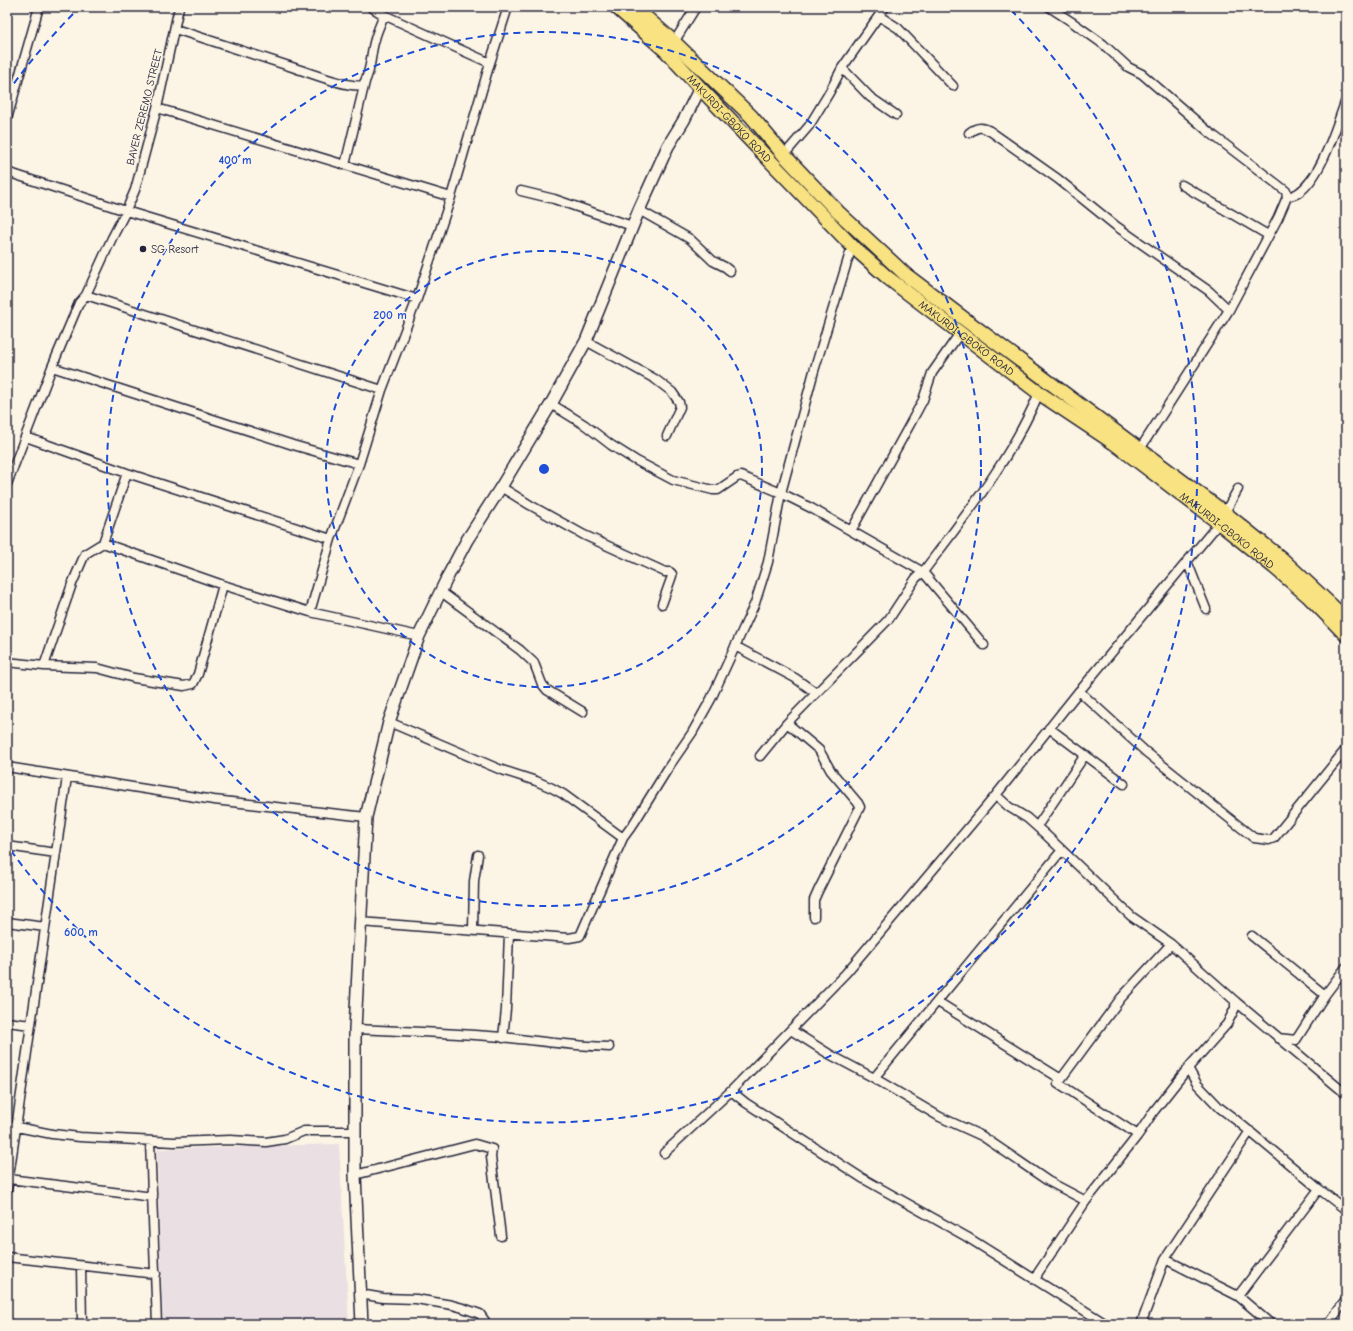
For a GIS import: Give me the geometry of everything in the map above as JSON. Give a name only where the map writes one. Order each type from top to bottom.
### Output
[{"type":"main road","name":"MAKURDI-GBOKO ROAD","points":[[616,7],[667,52],[852,246],[888,278],[1039,393],[1222,518],[1274,567],[1308,596],[1346,635]]},
{"type":"main road","points":[[634,7],[674,42],[751,116],[784,155],[838,212],[906,275],[967,322],[1140,449],[1222,518],[1281,558],[1346,619]]},
{"type":"street","name":"BAVER ZEREMO STREET","points":[[8,478],[26,437],[52,367],[79,303],[86,295],[135,190],[157,108],[179,7]]},
{"type":"street","points":[[371,7],[384,15],[490,63]]},
{"type":"street","points":[[310,612],[331,539],[359,464],[382,390],[417,299],[451,197],[508,7]]},
{"type":"street","points":[[674,42],[696,7]]},
{"type":"street","points":[[784,155],[809,126],[842,68],[885,7]]},
{"type":"street","points":[[1049,7],[1103,44],[1128,67],[1142,74],[1208,132],[1286,191],[1287,197],[1278,218],[1228,310],[1140,449]]},
{"type":"street","points":[[7,118],[37,8]]},
{"type":"street","points":[[345,165],[365,82],[372,62],[375,40],[384,15]]},
{"type":"street","points":[[879,16],[898,28],[952,86]]},
{"type":"street","points":[[175,29],[346,84],[359,86],[363,85],[365,82]]},
{"type":"street","points":[[842,68],[870,97],[896,116]]},
{"type":"street","points":[[362,1324],[355,1175],[355,1029],[366,817],[389,722],[419,636],[440,591],[467,540],[551,404],[586,341],[639,210],[668,146],[684,120],[700,88]]},
{"type":"street","points":[[1287,197],[1298,193],[1310,181],[1322,162],[1346,100]]},
{"type":"street","points":[[157,108],[451,197]]},
{"type":"street","points":[[969,132],[981,127],[990,131],[1058,179],[1116,226],[1209,292],[1228,310]]},
{"type":"street","points":[[7,172],[126,211],[417,299]]},
{"type":"street","points":[[1182,185],[1268,235]]},
{"type":"street","points":[[521,191],[554,199],[632,226]]},
{"type":"street","points":[[639,210],[690,239],[713,261],[730,271]]},
{"type":"street","points":[[360,922],[569,938],[580,936],[623,838],[692,733],[711,699],[755,603],[768,562],[780,493],[814,372],[852,246]]},
{"type":"street","points":[[86,295],[382,390]]},
{"type":"street","points":[[851,531],[923,400],[932,373],[960,333]]},
{"type":"street","points":[[586,341],[655,379],[672,392],[679,402],[680,407],[667,436]]},
{"type":"street","points":[[52,367],[359,464]]},
{"type":"street","points":[[760,756],[786,724],[889,618],[916,578],[923,572],[992,478],[1015,442],[1039,393]]},
{"type":"street","points":[[551,404],[585,425],[611,445],[635,460],[673,480],[718,490],[737,476],[741,476],[811,508],[923,572],[984,645]]},
{"type":"street","points":[[26,437],[127,473],[331,539]]},
{"type":"street","points":[[44,666],[72,584],[85,554],[103,543],[127,473]]},
{"type":"street","points":[[501,487],[584,535],[666,572],[670,572],[672,576],[662,604]]},
{"type":"street","points":[[664,1153],[730,1091],[846,973],[996,795],[1079,691],[1222,518],[1238,489]]},
{"type":"street","points":[[103,543],[223,585],[310,612],[419,636]]},
{"type":"street","points":[[1187,561],[1206,609]]},
{"type":"street","points":[[7,662],[44,666],[97,668],[134,678],[191,686],[198,674],[223,585]]},
{"type":"street","points":[[440,591],[520,650],[534,662],[542,684],[547,690],[583,712]]},
{"type":"street","points":[[736,646],[795,678],[816,693]]},
{"type":"street","points":[[1079,691],[1146,752],[1254,838],[1269,840],[1274,838],[1346,748]]},
{"type":"street","points":[[389,722],[500,769],[552,788],[563,794],[623,838]]},
{"type":"street","points":[[786,724],[819,750],[831,771],[860,807],[814,900],[814,917]]},
{"type":"street","points":[[1049,728],[1124,784]]},
{"type":"street","points":[[1040,822],[1085,755]]},
{"type":"street","points":[[7,767],[214,800],[366,817]]},
{"type":"street","points":[[7,1190],[67,777]]},
{"type":"street","points":[[996,795],[1027,818],[1131,916],[1171,944],[1278,1038],[1346,1094]]},
{"type":"street","points":[[7,846],[56,853]]},
{"type":"street","points":[[874,1078],[1062,850]]},
{"type":"street","points":[[473,930],[474,881],[478,855]]},
{"type":"street","points":[[7,922],[45,927]]},
{"type":"street","points":[[503,1038],[506,1009],[509,934]]},
{"type":"street","points":[[1252,936],[1325,995]]},
{"type":"street","points":[[1138,1135],[1058,1083],[1121,998],[1171,944]]},
{"type":"street","points":[[1298,1054],[1296,1040],[1325,995],[1346,967]]},
{"type":"street","points":[[1036,1280],[1038,1273],[1086,1201],[1188,1068],[1227,1024],[1235,1008],[1235,1001]]},
{"type":"street","points":[[938,1002],[1061,1079]]},
{"type":"street","points":[[7,1022],[31,1025]]},
{"type":"street","points":[[355,1029],[503,1038],[609,1047]]},
{"type":"street","points":[[791,1030],[828,1054],[874,1078],[940,1117],[982,1136],[1048,1182],[1086,1201]]},
{"type":"street","points":[[1278,1038],[1296,1040]]},
{"type":"street","points":[[1188,1068],[1197,1084],[1220,1108],[1346,1210]]},
{"type":"street","points":[[730,1091],[746,1103],[862,1178],[968,1237],[1106,1324]]},
{"type":"street","points":[[7,1126],[73,1137],[174,1142],[230,1140],[266,1142],[277,1141],[309,1130],[354,1131]]},
{"type":"street","points":[[1141,1324],[1165,1259],[1250,1131]]},
{"type":"street","points":[[150,1141],[157,1324]]},
{"type":"street","points":[[355,1175],[475,1144],[488,1147],[492,1149],[491,1157],[501,1236]]},
{"type":"street","points":[[9,1179],[153,1198]]},
{"type":"street","points":[[1238,1296],[1319,1189]]},
{"type":"street","points":[[7,1257],[156,1274]]},
{"type":"street","points":[[1165,1259],[1238,1296],[1270,1324]]},
{"type":"street","points":[[80,1266],[82,1324]]},
{"type":"street","points":[[360,1294],[383,1298],[416,1299],[464,1308],[480,1314],[485,1322],[483,1324]]},
{"type":"street","points":[[1328,1324],[1346,1300]]},
{"type":"shaded area","points":[[339,1144],[349,1324],[163,1324],[157,1149]]},
{"type":"place","name":"SG Resort","points":[[143,249]]}]
